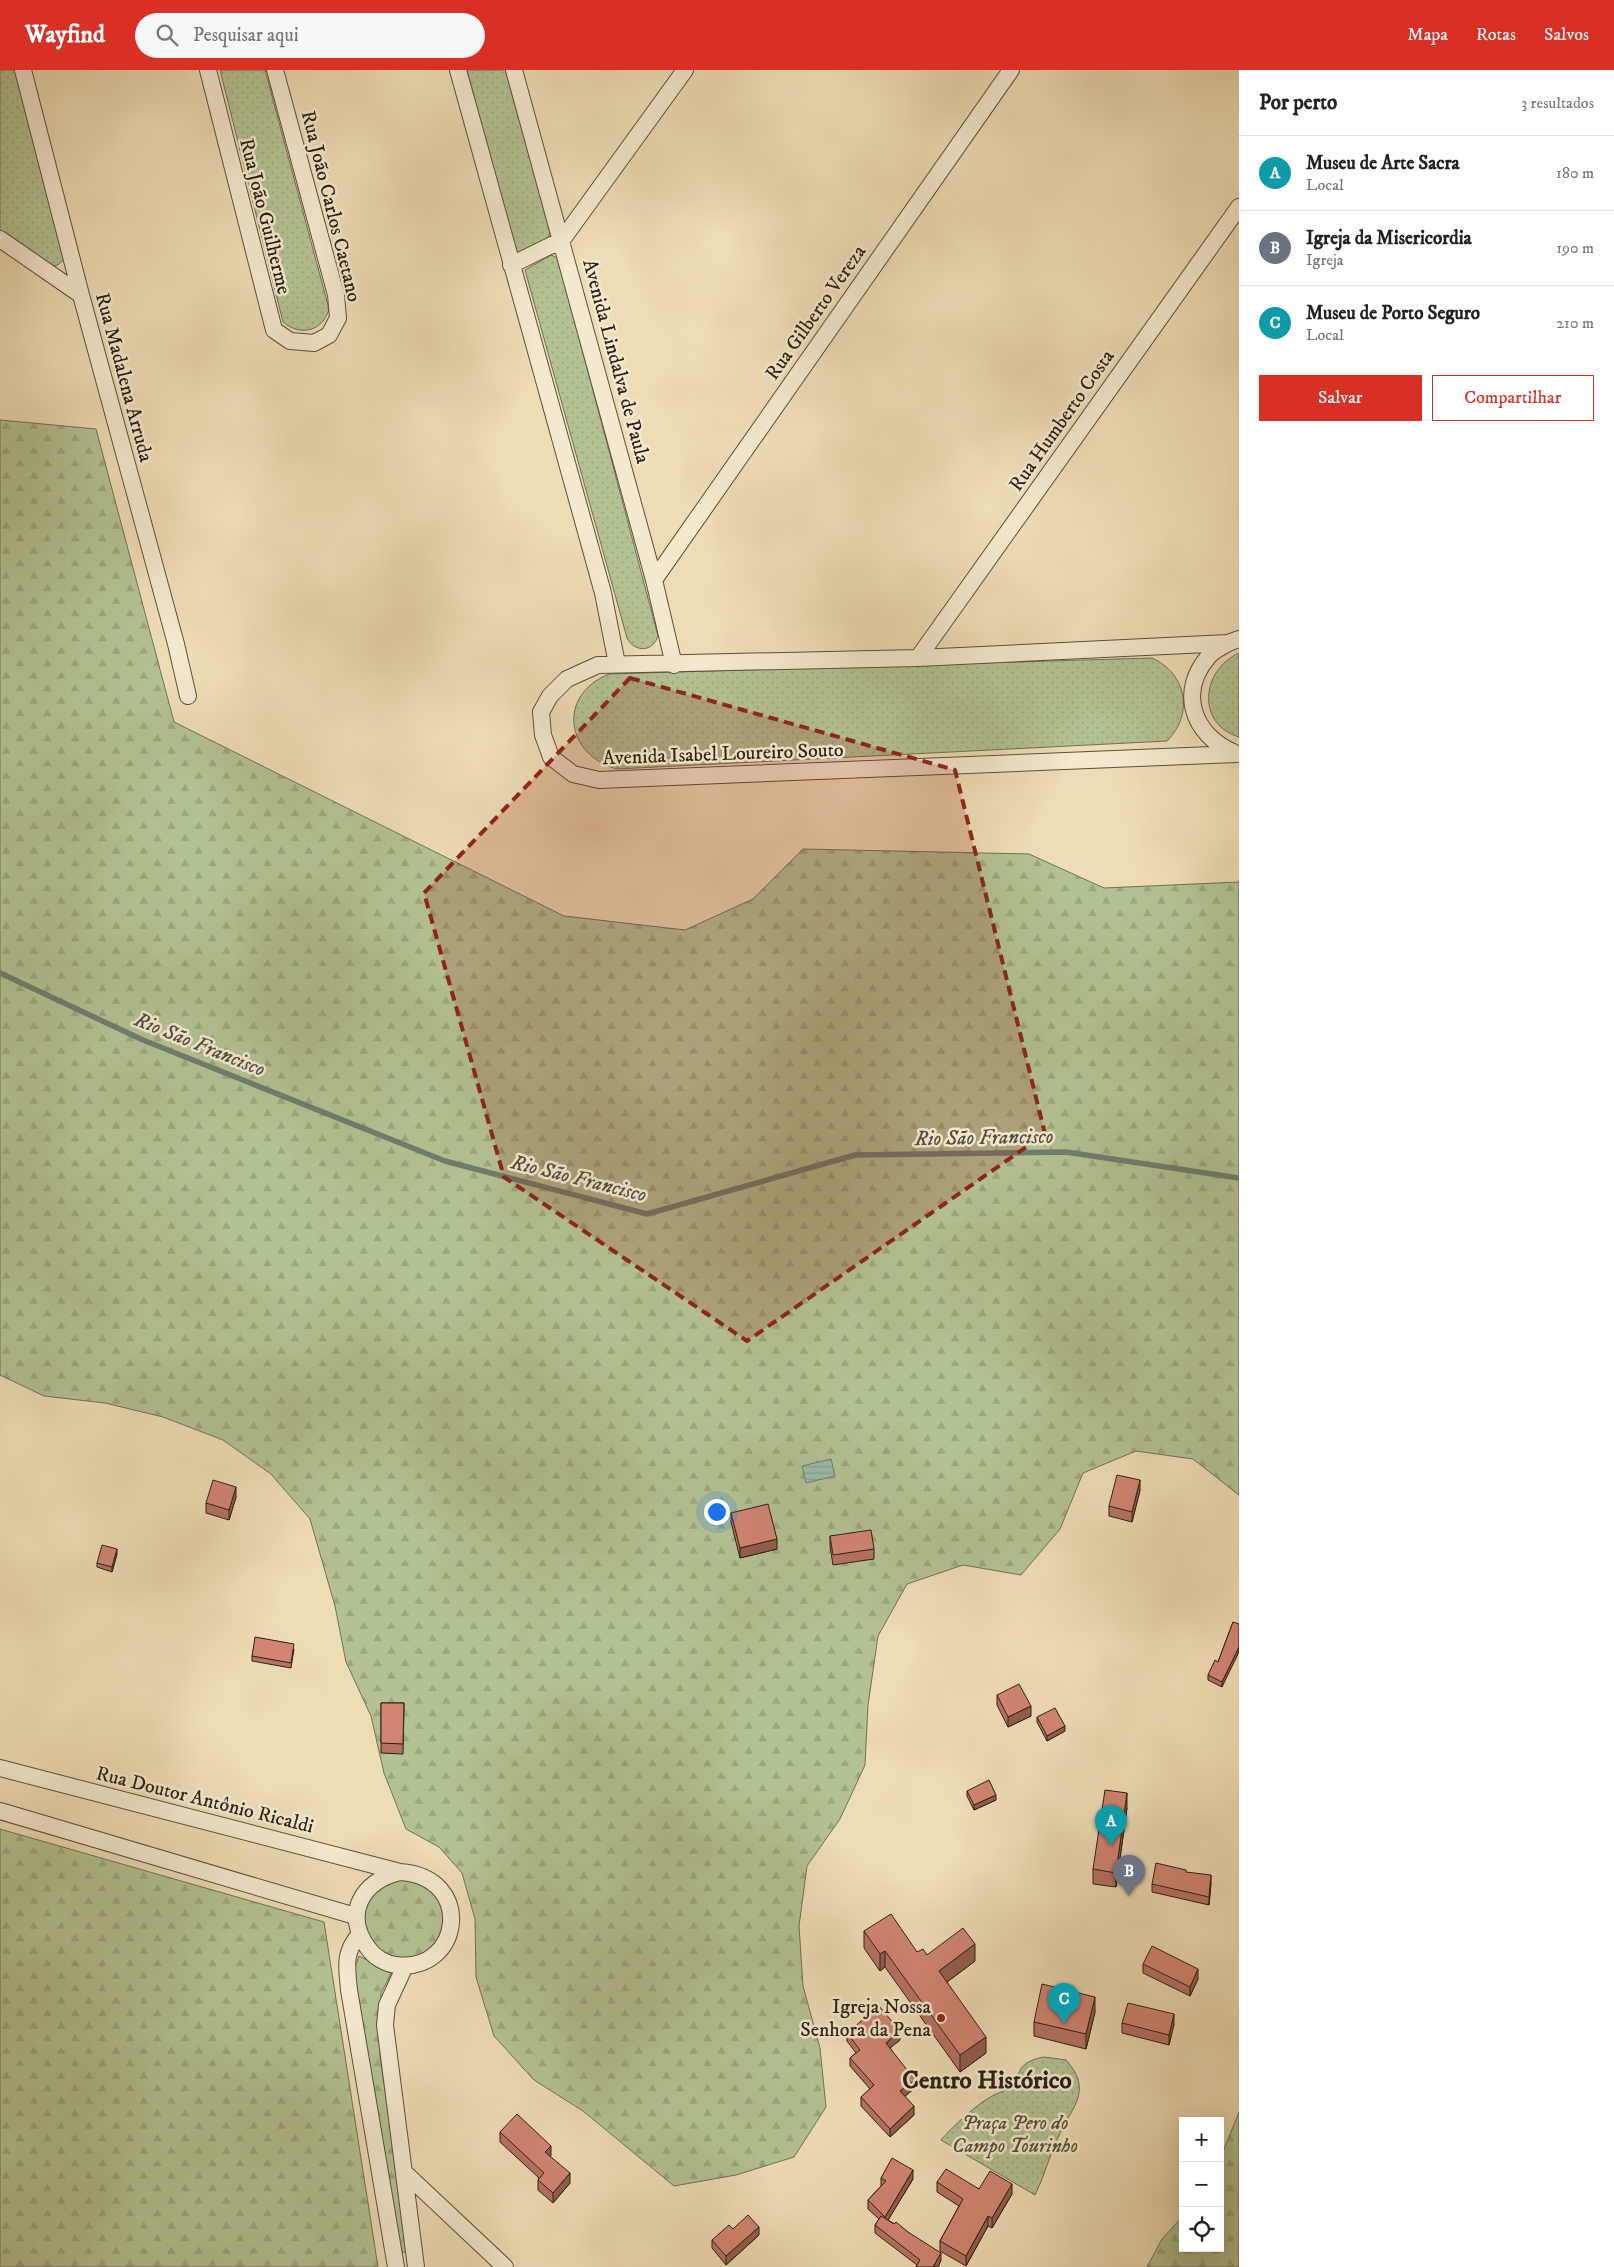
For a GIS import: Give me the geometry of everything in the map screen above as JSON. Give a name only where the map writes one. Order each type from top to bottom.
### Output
[{"type":"street","name":"Rua Madalena Arruda","points":[[23,70],[81,294],[174,634],[188,696]]},
{"type":"street","name":"Rua João Guilherme","points":[[208,70],[274,330],[290,341],[314,343]]},
{"type":"street","name":"Rua João Carlos Caetano","points":[[275,70],[336,295],[338,318],[329,335],[314,343]]},
{"type":"street","points":[[458,70],[603,593],[617,664]]},
{"type":"street","name":"Avenida Lindalva de Paula","points":[[514,70],[654,580],[674,665]]},
{"type":"street","points":[[511,265],[562,240],[685,70]]},
{"type":"street","name":"Rua Gilberto Vereza","points":[[654,580],[1011,70]]},
{"type":"street","name":"Rua Humberto Costa","points":[[918,658],[1239,207]]},
{"type":"street","points":[[0,239],[81,294]]},
{"type":"street","name":"Avenida Isabel Loureiro Souto","points":[[1234,641],[918,658],[674,665],[598,665],[567,679],[550,696],[541,712],[543,735],[551,757],[574,774],[599,780],[1238,754]]},
{"type":"street","name":"Avenida Isabel Loureiro Souto","points":[[1234,641],[1210,654],[1198,671],[1192,691],[1194,711],[1202,730],[1217,745],[1238,754]]},
{"type":"street","name":"Rua Doutor Antônio Ricaldi","points":[[0,1768],[400,1872]]},
{"type":"street","points":[[0,1811],[355,1916]]},
{"type":"street","points":[[400,1872],[416,1873],[430,1879],[445,1896],[452,1917],[450,1933],[443,1946],[433,1957],[419,1964],[405,1966],[391,1964],[380,1959],[370,1951],[360,1934],[355,1916],[363,1895],[373,1883],[386,1875],[400,1872]]},
{"type":"street","points":[[360,1934],[348,1949],[349,1990],[396,2267]]},
{"type":"street","points":[[405,1966],[387,2006],[385,2025],[416,2267]]},
{"type":"street","points":[[404,2172],[505,2267]]},
{"type":"highlighted area","points":[[630,678],[955,770],[1045,1134],[747,1341],[504,1177],[424,893]]},
{"type":"green space","points":[[0,70],[16,70],[64,259],[58,265],[52,266],[0,232]]},
{"type":"green space","points":[[220,70],[265,70],[329,309],[317,327],[304,330],[297,329],[283,322]]},
{"type":"green space","points":[[467,70],[506,70],[551,230],[548,238],[516,254]]},
{"type":"green space","points":[[551,255],[558,258],[658,636],[652,645],[644,649],[630,643],[627,638],[525,270]]},
{"type":"green space","points":[[0,420],[96,429],[174,722],[564,916],[685,930],[753,899],[803,849],[1029,854],[1104,888],[1239,882],[1239,1495],[1193,1459],[1136,1451],[1083,1473],[1060,1529],[1021,1575],[963,1565],[907,1584],[878,1636],[868,1705],[865,1765],[840,1819],[807,1866],[799,1926],[803,1986],[820,2048],[826,2107],[794,2157],[736,2175],[674,2186],[583,2111],[534,2080],[494,2036],[476,1977],[475,1919],[462,1873],[439,1847],[406,1829],[384,1773],[371,1716],[346,1662],[335,1606],[310,1519],[271,1474],[223,1440],[163,1417],[105,1403],[44,1396],[0,1375]]},
{"type":"green space","points":[[1239,653],[1239,737],[1225,730],[1216,721],[1210,709],[1209,696],[1211,684],[1217,671],[1226,661]]},
{"type":"green space","points":[[1152,658],[1164,665],[1173,674],[1183,695],[1181,719],[1176,730],[1167,741],[617,769],[600,762],[586,751],[578,738],[574,724],[575,710],[581,696],[592,684],[609,674]]},
{"type":"green space","points":[[0,1829],[324,1922],[378,2267],[0,2267]]},
{"type":"green space","points":[[402,1875],[434,1889],[448,1919],[439,1945],[416,1961],[381,1955],[359,1919],[366,1898]]},
{"type":"green space","points":[[359,1956],[392,1972],[381,1993],[380,2056],[409,2253],[398,2251],[354,1970]]},
{"type":"green space","name":"Praça Pero do Campo Tourinho","points":[[1044,2057],[1066,2060],[1074,2071],[1079,2089],[1075,2106],[1056,2141],[1035,2195],[941,2140],[973,2109],[1011,2085],[1022,2067],[1027,2063]]},
{"type":"green space","points":[[1239,2112],[1239,2267],[1147,2267],[1162,2239],[1179,2220],[1179,2252],[1224,2252],[1224,2149]]},
{"type":"shaded area","points":[[831,1459],[835,1476],[806,1483],[802,1466]]},
{"type":"building","points":[[1117,1475],[1140,1480],[1132,1512],[1109,1506]]},
{"type":"building","points":[[213,1480],[236,1487],[229,1510],[206,1503]]},
{"type":"building","points":[[768,1504],[777,1539],[740,1548],[731,1513]]},
{"type":"building","points":[[871,1530],[874,1549],[833,1555],[830,1536]]},
{"type":"building","points":[[102,1545],[117,1549],[112,1567],[97,1563]]},
{"type":"building","points":[[1233,1622],[1239,1624],[1239,1647],[1222,1682],[1208,1675],[1215,1660],[1218,1662]]},
{"type":"building","points":[[255,1637],[294,1644],[291,1663],[252,1656]]},
{"type":"building","points":[[1019,1684],[1031,1706],[1008,1717],[997,1695]]},
{"type":"building","points":[[381,1703],[404,1703],[403,1744],[381,1743]]},
{"type":"building","points":[[1055,1708],[1065,1726],[1047,1736],[1037,1717]]},
{"type":"building","points":[[989,1780],[996,1795],[974,1805],[967,1791]]},
{"type":"building","points":[[1105,1790],[1127,1793],[1116,1873],[1093,1869]]},
{"type":"building","points":[[1156,1863],[1186,1870],[1186,1872],[1211,1875],[1209,1897],[1152,1884]]},
{"type":"building","points":[[891,1914],[917,1952],[923,1949],[927,1955],[963,1928],[975,1944],[939,1971],[986,2037],[960,2055],[885,1951],[880,1954],[864,1931]]},
{"type":"building","points":[[1152,1946],[1198,1969],[1190,1987],[1143,1964]]},
{"type":"building","points":[[1042,1984],[1095,1997],[1086,2034],[1034,2022]]},
{"type":"building","points":[[1128,2003],[1174,2014],[1169,2035],[1122,2023]]},
{"type":"building","points":[[879,2006],[900,2031],[886,2043],[915,2080],[900,2091],[914,2106],[890,2129],[861,2097],[874,2085],[850,2058],[860,2050],[847,2033]]},
{"type":"building","points":[[517,2114],[551,2146],[545,2152],[570,2173],[553,2193],[538,2180],[544,2173],[500,2132]]},
{"type":"building","points":[[892,2158],[913,2170],[885,2217],[868,2200],[886,2181],[881,2178]]},
{"type":"building","points":[[946,2169],[979,2189],[990,2171],[1012,2184],[992,2218],[988,2216],[966,2256],[940,2241],[963,2199],[937,2182]]},
{"type":"building","points":[[748,2215],[759,2227],[726,2256],[712,2240],[729,2225],[733,2229]]},
{"type":"building","points":[[881,2216],[894,2224],[896,2222],[941,2253],[933,2267],[916,2267],[920,2260],[875,2225]]},
{"type":"waterway","name":"Rio São Francisco","points":[[0,973],[143,1040],[445,1161],[647,1214],[855,1155],[1066,1152],[1239,1178]]},
{"type":"place","name":"Museu de Arte Sacra","points":[[1111,1846]]},
{"type":"place","name":"Igreja da Misericordia","points":[[1129,1896]]},
{"type":"place","name":"Igreja Nossa Senhora da Pena","points":[[941,2018]]},
{"type":"place","name":"Museu de Porto Seguro","points":[[1064,2024]]},
{"type":"district","name":"Centro Histórico","points":[[987,2079]]}]
